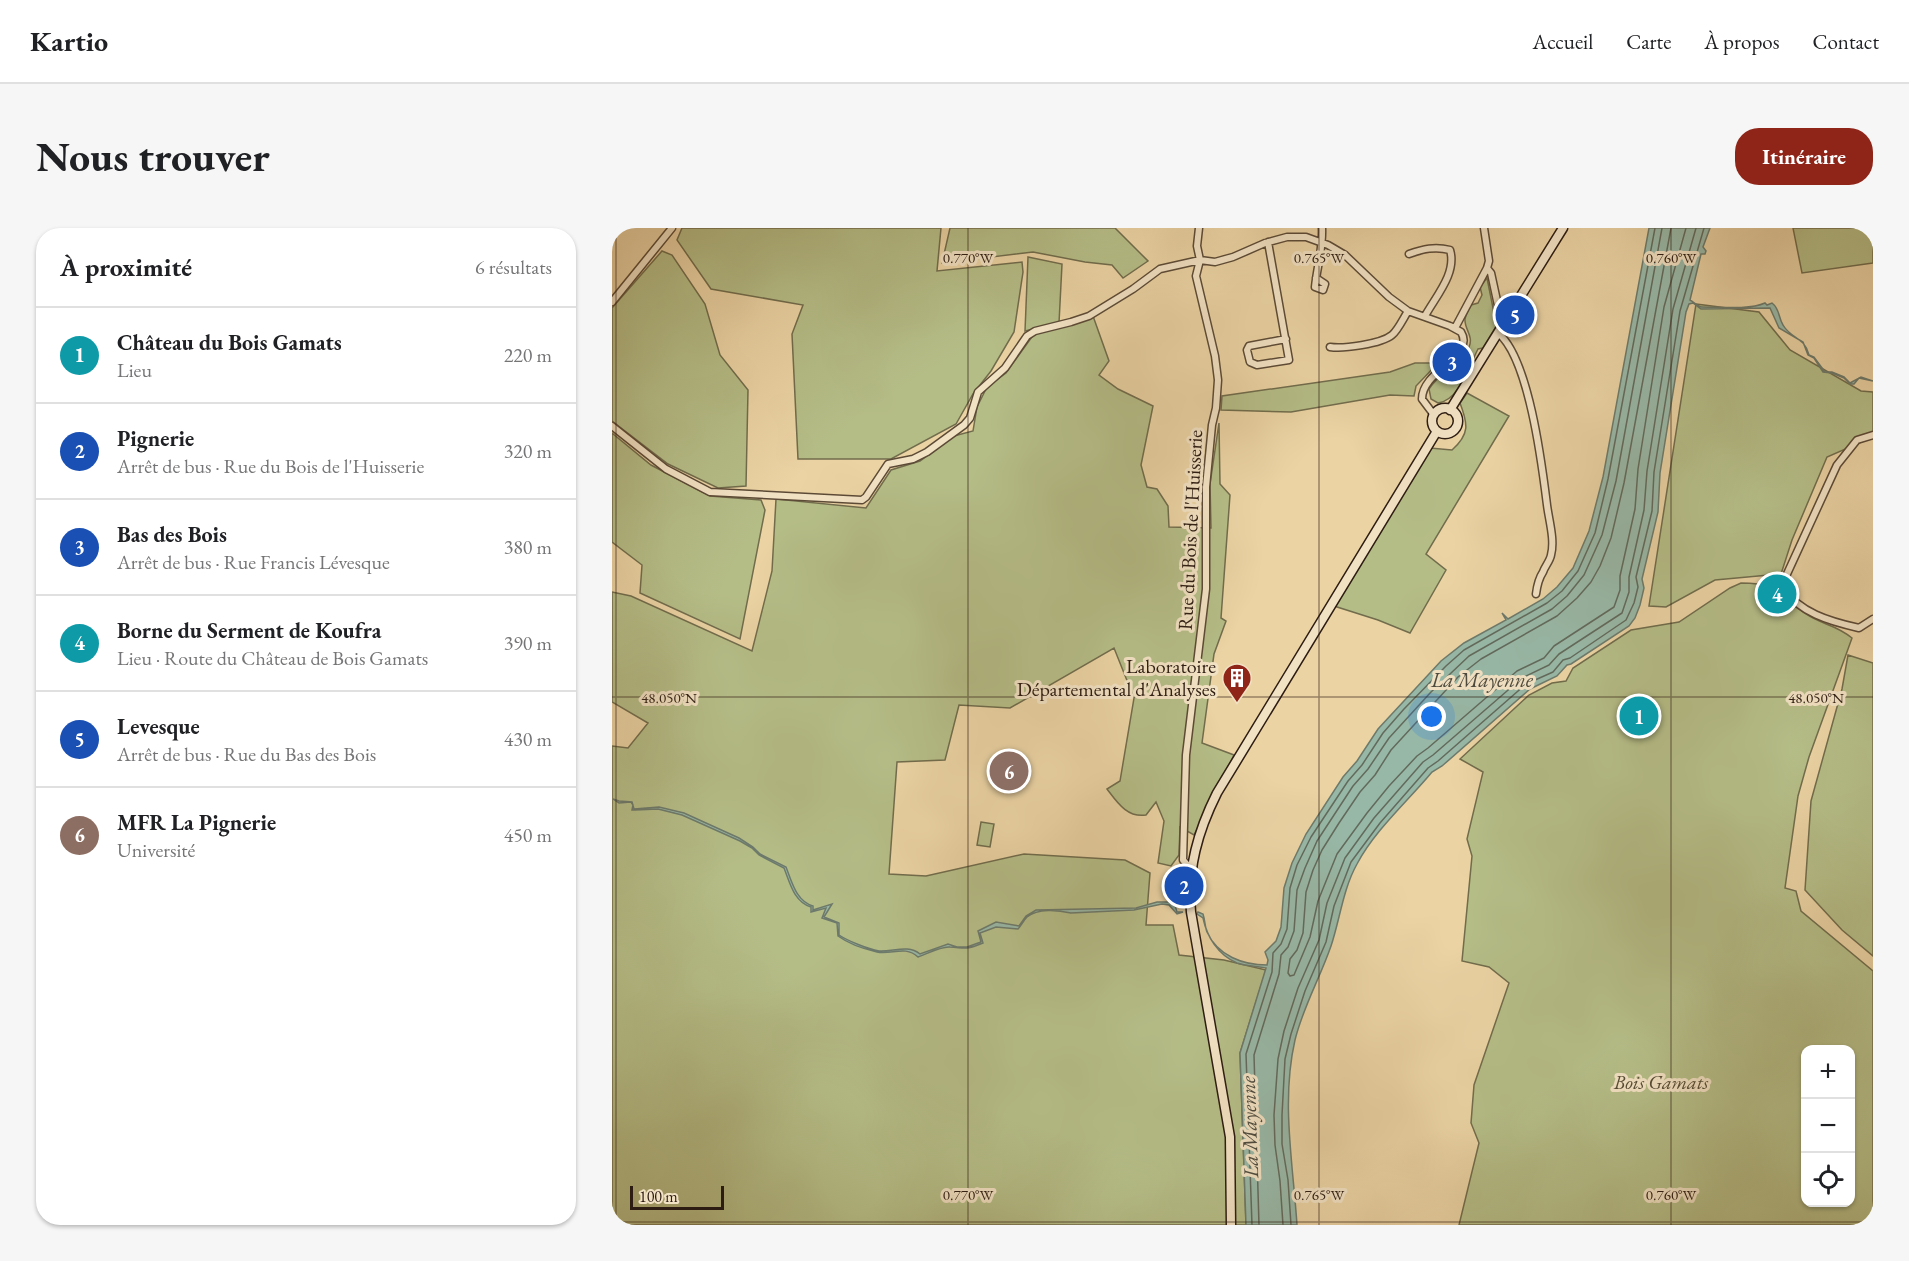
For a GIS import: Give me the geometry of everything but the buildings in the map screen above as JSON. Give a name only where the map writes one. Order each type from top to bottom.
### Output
[{"type":"main road","points":[[1450,410],[1563,228]]},
{"type":"main road","points":[[1443,408],[1450,410],[1457,419],[1456,428],[1445,434],[1437,431],[1433,426],[1434,415],[1443,408]]},
{"type":"main road","points":[[1231,1225],[1230,1137],[1191,912],[1191,869],[1201,830],[1217,793],[1437,431]]},
{"type":"street","points":[[612,302],[672,228]]},
{"type":"street","name":"Rue du Bois de l'Huisserie","points":[[1191,869],[1183,860],[1186,755],[1206,589],[1206,488],[1218,380],[1215,356],[1196,276],[1200,260],[1197,246],[1199,228]]},
{"type":"street","points":[[1316,278],[1323,242],[1322,228]]},
{"type":"street","points":[[1455,328],[1487,268],[1489,261],[1484,228]]},
{"type":"street","points":[[612,426],[666,470],[710,492],[862,500],[888,464],[913,459],[927,452],[964,425],[970,418],[978,392],[1005,368],[1027,336],[1042,328],[1089,316],[1160,269],[1200,260],[1215,262],[1233,258],[1269,242],[1296,236],[1323,242],[1346,255],[1389,297],[1408,311],[1455,328],[1464,336],[1462,349],[1432,376],[1423,388],[1422,399],[1434,415]]},
{"type":"street","points":[[1269,242],[1286,339],[1289,360],[1257,365],[1250,362],[1247,350],[1250,346],[1286,339]]},
{"type":"street","points":[[1409,254],[1440,247],[1450,250],[1453,260],[1451,269],[1425,316]]},
{"type":"street","points":[[1487,268],[1491,273],[1498,310],[1508,319]]},
{"type":"street","points":[[1330,346],[1339,348],[1385,340],[1393,335],[1408,311]]},
{"type":"street","points":[[1498,333],[1508,344],[1522,376],[1529,400],[1542,471],[1552,542],[1551,557],[1542,573],[1536,594]]},
{"type":"street","points":[[1873,435],[1857,440],[1837,465],[1781,587],[1788,596],[1808,612],[1834,622],[1859,628],[1873,619]]},
{"type":"green space","points":[[682,228],[941,228],[937,271],[1022,262],[1023,272],[1014,332],[956,424],[891,459],[798,459],[792,334],[803,305],[711,289],[677,240]]},
{"type":"green space","points":[[950,228],[1115,228],[1148,261],[1123,278],[1112,265],[1033,252],[942,263]]},
{"type":"green space","points":[[1793,228],[1873,228],[1873,263],[1802,273]]},
{"type":"green space","points":[[662,251],[672,255],[705,304],[720,355],[748,390],[746,486],[718,488],[668,464],[612,421],[612,308]]},
{"type":"green space","points":[[1028,257],[1062,264],[1059,323],[1025,331]]},
{"type":"green space","points":[[1487,278],[1494,313],[1500,320],[1483,348],[1478,349],[1458,390],[1445,401],[1438,403],[1431,399],[1429,389],[1469,347],[1470,339],[1465,317],[1471,305],[1478,303],[1482,295],[1480,287]]},
{"type":"green space","points":[[1696,304],[1759,312],[1790,350],[1861,391],[1873,392],[1873,437],[1827,457],[1792,540],[1781,574],[1715,580],[1666,607],[1649,606]]},
{"type":"green space","points":[[1093,316],[1109,361],[1099,375],[1118,389],[1153,406],[1141,465],[1147,487],[1157,489],[1168,506],[1169,527],[1211,528],[1210,484],[1219,423],[1220,484],[1230,495],[1221,618],[1226,621],[1214,654],[1202,743],[1234,755],[1194,835],[1180,827],[1179,855],[1171,866],[1158,863],[1164,821],[1156,802],[1146,815],[1133,814],[1123,808],[1107,789],[1120,781],[1134,698],[1114,648],[1010,708],[959,705],[945,760],[897,762],[889,874],[926,876],[1024,854],[1125,860],[1150,873],[1146,925],[1173,925],[1179,955],[1224,960],[1266,970],[1240,1053],[1246,1225],[612,1225],[612,746],[628,748],[648,723],[612,702],[612,592],[631,596],[752,651],[772,571],[776,499],[866,508],[891,470],[920,461],[954,436],[973,431],[977,407],[987,387],[1006,373],[1034,334]]},
{"type":"green space","points":[[1415,363],[1438,363],[1416,386],[1414,396],[1390,395],[1291,412],[1221,410],[1222,396],[1390,372]]},
{"type":"green space","points":[[1467,393],[1509,416],[1426,554],[1446,570],[1410,633],[1334,606],[1430,448],[1452,450],[1462,439],[1466,423],[1460,403]]},
{"type":"green space","points":[[612,433],[651,465],[710,496],[761,500],[765,510],[740,639],[640,593],[642,565],[612,542]]},
{"type":"green space","name":"Bois Gamats","points":[[1741,583],[1754,584],[1777,591],[1806,614],[1852,638],[1809,757],[1798,796],[1785,888],[1796,891],[1801,911],[1873,971],[1873,1225],[1459,1225],[1479,1143],[1471,1123],[1474,1085],[1509,983],[1489,967],[1462,961],[1472,856],[1467,839],[1483,772],[1460,759],[1529,695],[1552,683],[1566,681],[1573,668],[1631,630],[1679,622],[1730,588]]},
{"type":"green space","points":[[1848,655],[1873,663],[1873,956],[1842,930],[1805,890],[1811,801],[1842,689]]},
{"type":"green space","points":[[981,822],[994,824],[990,847],[977,845]]},
{"type":"water","name":"La Mayenne","points":[[1649,228],[1710,228],[1703,247],[1706,251],[1705,254],[1701,254],[1690,300],[1702,307],[1743,307],[1772,303],[1786,330],[1799,340],[1779,328],[1770,308],[1701,309],[1693,303],[1689,304],[1660,473],[1658,512],[1642,579],[1644,588],[1635,618],[1629,626],[1567,665],[1557,676],[1530,689],[1442,766],[1432,772],[1364,851],[1352,874],[1331,946],[1295,1040],[1288,1109],[1297,1225],[1246,1225],[1240,1053],[1266,968],[1237,963],[1219,950],[1212,940],[1232,958],[1267,965],[1265,952],[1276,941],[1281,927],[1284,888],[1292,863],[1306,834],[1378,729],[1441,661],[1464,643],[1506,620],[1502,613],[1508,619],[1543,599],[1573,568],[1589,531],[1603,477]]},
{"type":"water","points":[[1804,344],[1809,355],[1814,357],[1825,372],[1844,377],[1850,383],[1859,378],[1854,384],[1850,384],[1844,378],[1823,372],[1814,358],[1808,355]]},
{"type":"water","points":[[633,805],[634,809],[659,807],[684,813],[739,838],[760,854],[786,867],[802,900],[813,906],[813,910],[832,904],[824,917],[839,923],[839,935],[879,951],[910,949],[920,954],[948,944],[967,947],[981,942],[978,931],[996,922],[1019,926],[1026,916],[1036,910],[1136,908],[1157,902],[1174,902],[1177,912],[1183,912],[1177,914],[1169,905],[1162,904],[1134,910],[1071,913],[1042,911],[1027,917],[1018,929],[996,927],[980,933],[983,943],[970,948],[942,948],[918,957],[913,953],[903,951],[877,952],[857,946],[838,936],[837,923],[822,918],[826,908],[811,912],[811,907],[800,901],[793,891],[784,868],[759,855],[752,848],[682,815],[658,809],[632,810]]},
{"type":"water","points":[[1198,912],[1203,914],[1206,928],[1203,918],[1197,914]]},
{"type":"place","name":"Levesque","points":[[1515,315]]},
{"type":"place","name":"Bas des Bois","points":[[1452,362]]},
{"type":"place","name":"Borne du Serment de Koufra","points":[[1777,594]]},
{"type":"place","name":"Laboratoire Départemental d'Analyses","points":[[1237,704]]},
{"type":"place","name":"Château du Bois Gamats","points":[[1639,716]]},
{"type":"place","name":"MFR La Pignerie","points":[[1009,771]]},
{"type":"place","name":"Pignerie","points":[[1184,886]]}]
